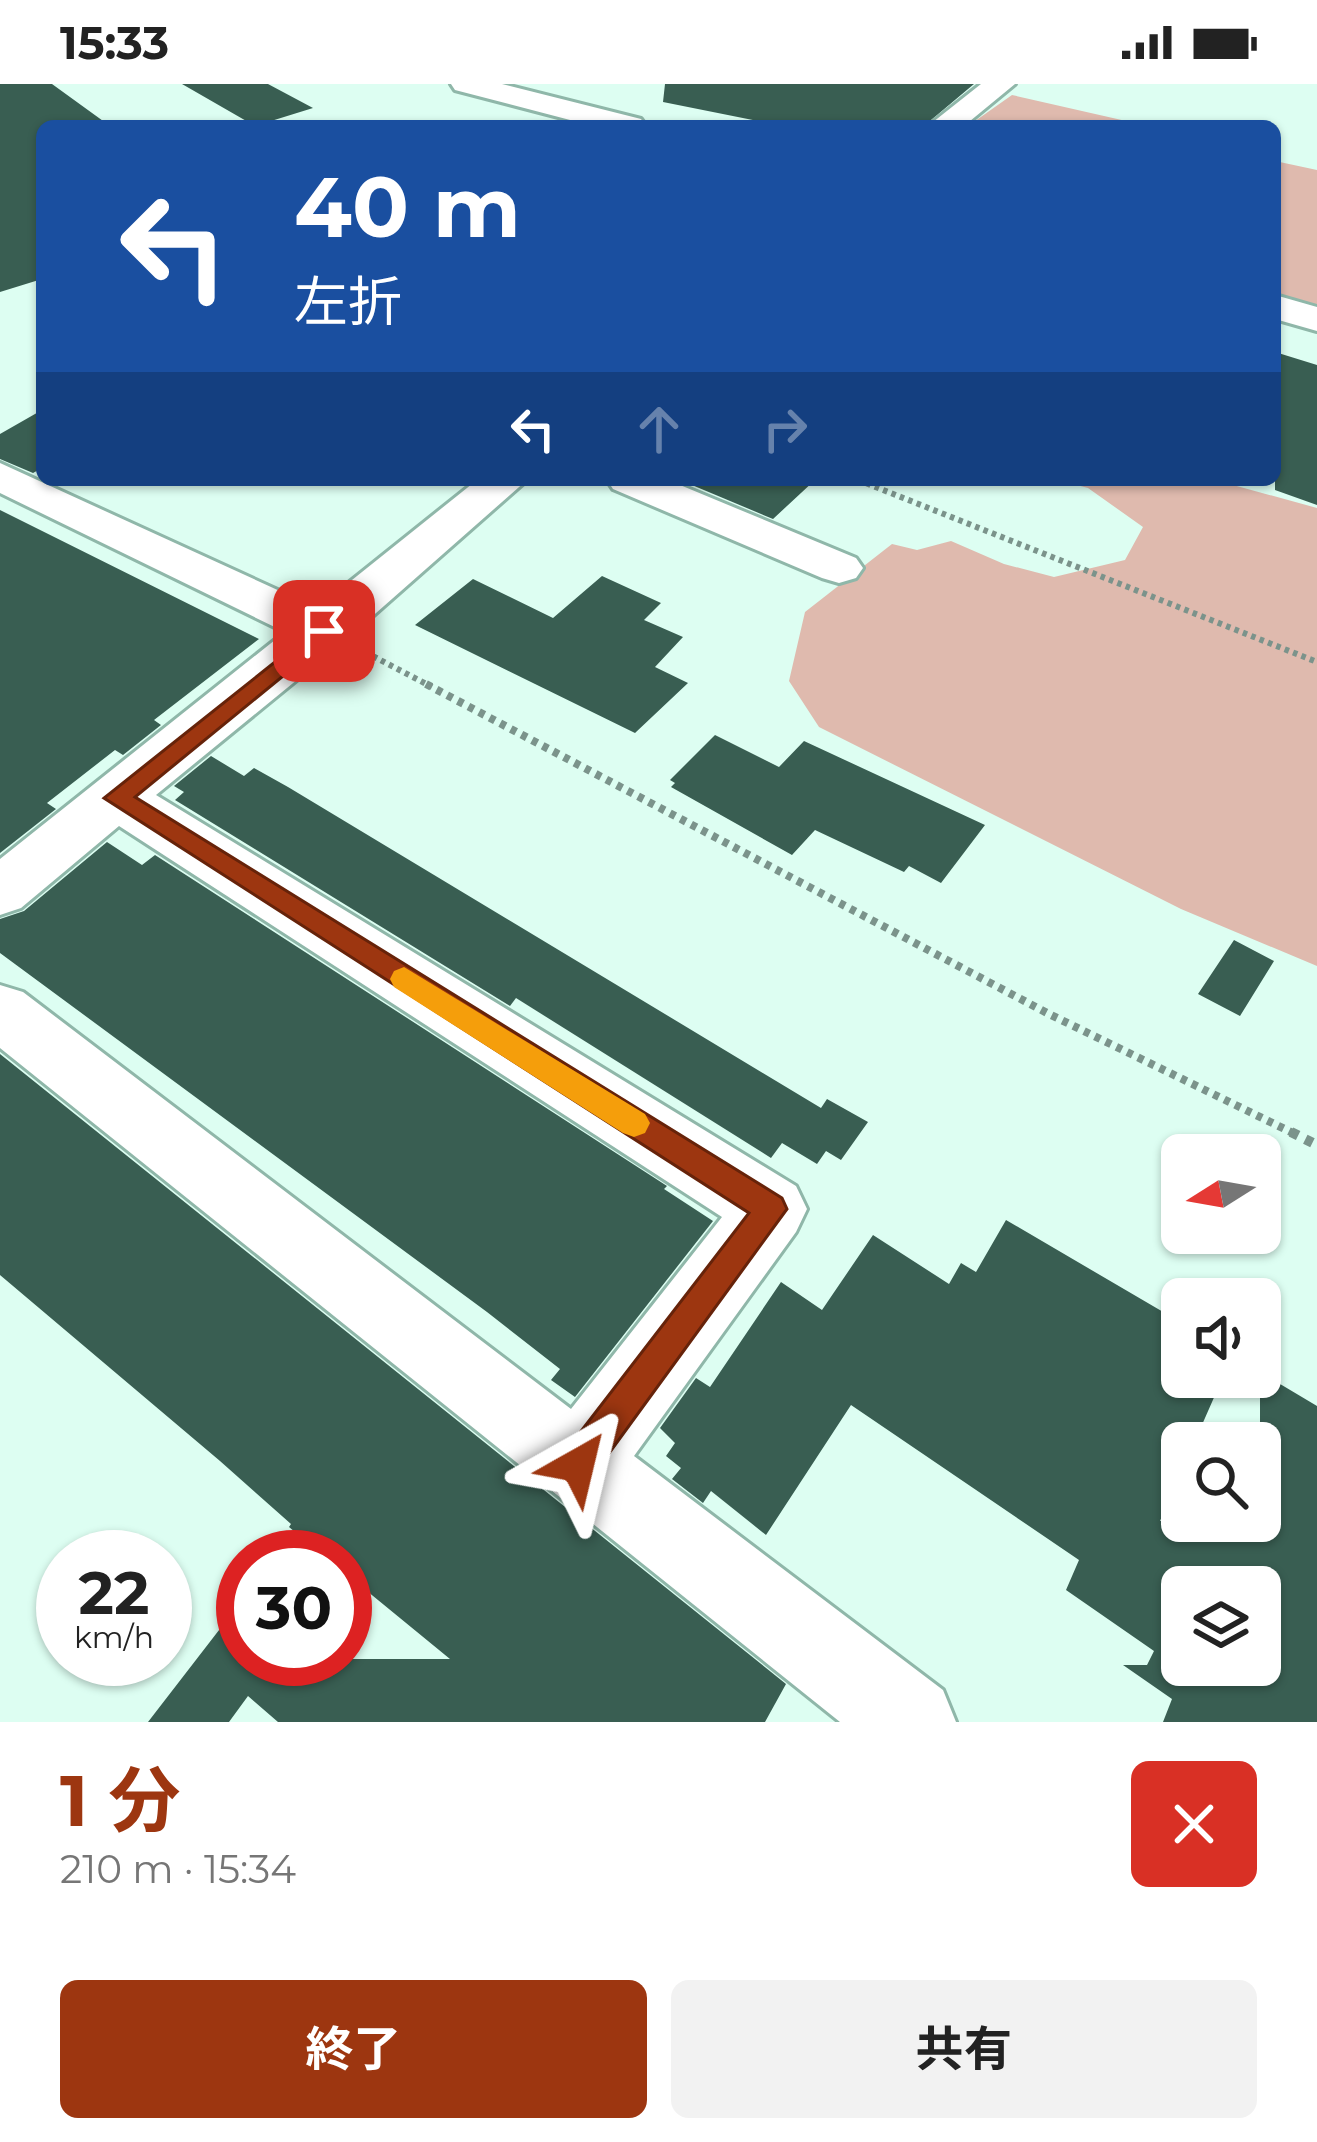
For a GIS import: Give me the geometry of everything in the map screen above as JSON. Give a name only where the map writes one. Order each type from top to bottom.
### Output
[{"type":"street","points":[[466,84],[607,120]]},
{"type":"street","points":[[952,120],[1000,84]]},
{"type":"street","points":[[1281,309],[1317,320]]},
{"type":"street","points":[[0,476],[324,631]]},
{"type":"street","points":[[0,892],[499,486]]},
{"type":"street","points":[[643,486],[839,568]]},
{"type":"street","points":[[117,798],[771,1209],[578,1465]]},
{"type":"street","points":[[0,1012],[910,1722]]},
{"type":"path","points":[[873,486],[1317,662]]},
{"type":"path","points":[[324,631],[1049,1014],[1317,1145]]},
{"type":"shaded area","points":[[1012,95],[1122,120],[977,120]]},
{"type":"shaded area","points":[[1281,162],[1317,170],[1317,312],[1281,302]]},
{"type":"shaded area","points":[[1080,486],[1237,486],[1317,508],[1317,966],[1181,909],[819,727],[789,681],[805,612],[892,544],[917,550],[951,541],[1004,564],[1054,577],[1125,560],[1143,527]]},
{"type":"building","points":[[0,84],[52,84],[102,120],[36,120],[36,281],[0,292]]},
{"type":"building","points":[[182,84],[268,84],[313,108],[274,120],[245,120]]},
{"type":"building","points":[[665,84],[974,84],[931,120],[753,120],[663,102]]},
{"type":"building","points":[[1281,354],[1317,365],[1317,505],[1275,490],[1281,486]]},
{"type":"building","points":[[36,413],[36,471],[0,459],[0,434]]},
{"type":"building","points":[[694,486],[809,486],[773,519]]},
{"type":"building","points":[[0,510],[259,639],[154,720],[161,725],[123,755],[115,750],[47,803],[56,809],[0,853]]},
{"type":"building","points":[[602,576],[661,603],[644,620],[683,637],[655,667],[688,683],[635,733],[415,625],[473,579],[553,618]]},
{"type":"building","points":[[715,735],[779,767],[804,741],[985,825],[941,883],[909,866],[904,872],[815,830],[792,855],[671,787],[675,783],[670,780]]},
{"type":"building","points":[[211,756],[244,776],[254,768],[288,787],[821,1108],[827,1099],[868,1122],[841,1160],[826,1151],[817,1164],[782,1143],[771,1158],[516,998],[510,1006],[175,800],[184,792],[174,786]]},
{"type":"building","points":[[107,842],[142,865],[155,855],[667,1186],[664,1189],[713,1221],[575,1397],[551,1380],[560,1369],[487,1312],[0,953],[0,919],[24,911]]},
{"type":"building","points":[[1234,940],[1274,961],[1240,1016],[1198,994]]},
{"type":"building","points":[[0,1054],[786,1684],[765,1722],[278,1722],[248,1696],[229,1722],[148,1722],[176,1686],[192,1686],[192,1665],[216,1634],[216,1686],[372,1686],[372,1659],[450,1659],[372,1595],[372,1530],[293,1530],[220,1461],[0,1275]]},
{"type":"building","points":[[1006,1220],[1161,1311],[1161,1398],[1214,1398],[1203,1422],[1161,1422],[1161,1542],[1281,1542],[1281,1422],[1260,1422],[1260,1398],[1281,1398],[1281,1385],[1317,1406],[1317,1722],[1163,1722],[1172,1699],[1123,1665],[1147,1665],[1154,1651],[1066,1590],[1079,1560],[851,1405],[766,1535],[711,1491],[703,1503],[672,1479],[681,1468],[666,1456],[675,1443],[660,1428],[696,1378],[710,1387],[781,1282],[822,1310],[873,1235],[949,1284],[961,1263],[976,1272]]},
{"type":"slow traffic","points":[[404,979],[634,1123]]},
{"type":"route","points":[[324,631],[117,798],[771,1209],[578,1465]]}]
